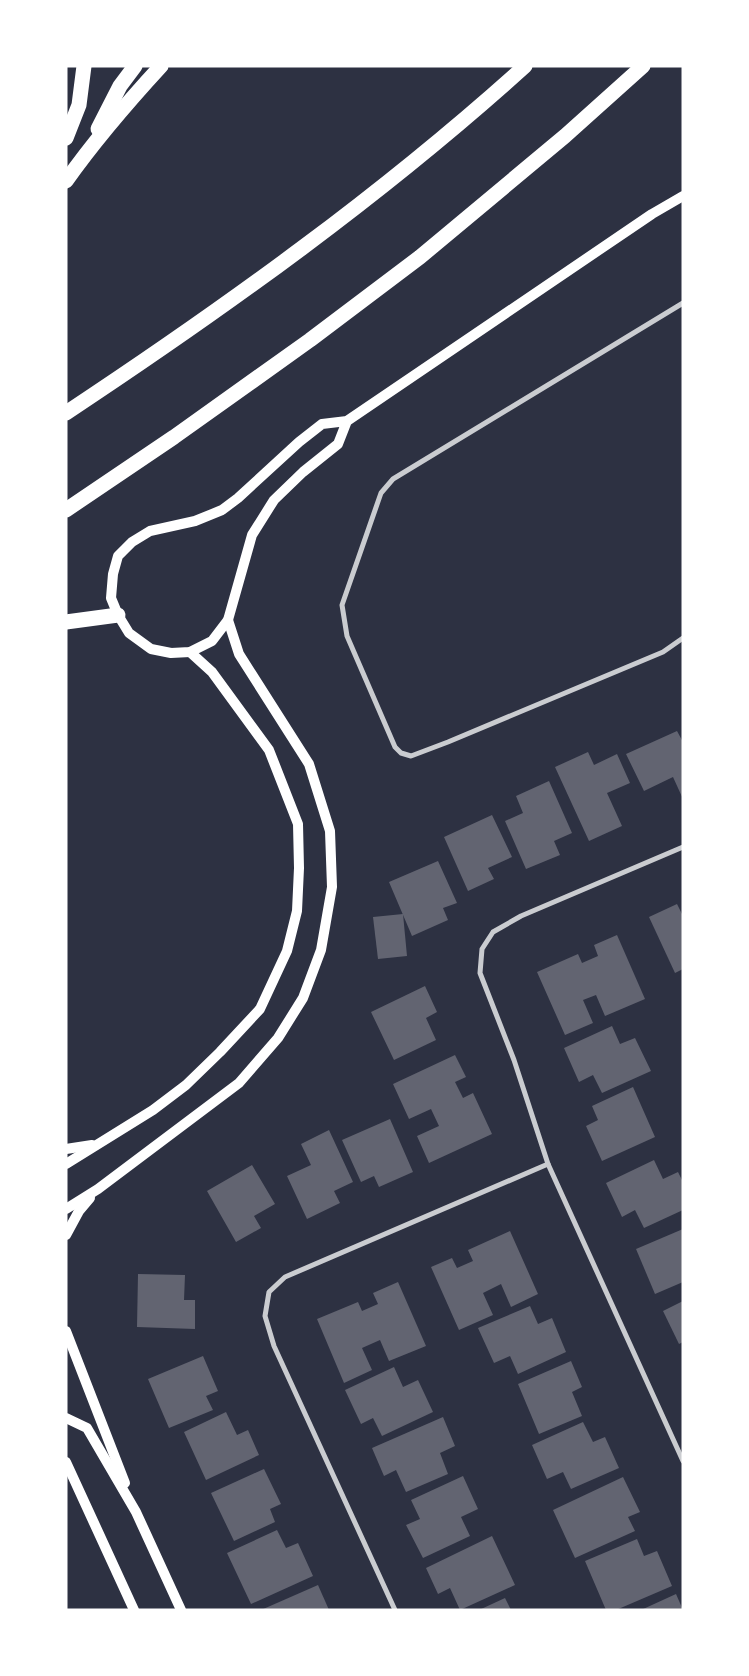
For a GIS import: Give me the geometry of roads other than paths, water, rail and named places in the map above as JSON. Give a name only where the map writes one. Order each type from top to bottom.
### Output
[{"type":"highway","points":[[66,138],[80,105],[84,66]]},
{"type":"highway","points":[[85,155],[120,86],[135,66]]},
{"type":"highway","points":[[66,181],[130,100],[161,66]]},
{"type":"highway","points":[[66,413],[267,275],[376,192],[525,66]]},
{"type":"highway","points":[[66,510],[174,437],[310,340],[412,263],[565,136],[643,66]]},
{"type":"highway","points":[[66,622],[118,615]]},
{"type":"main road","points":[[347,421],[338,444],[302,472],[274,500],[252,535],[228,620],[212,641],[190,652],[172,653],[151,649],[130,633],[118,615],[111,598],[113,574],[118,556],[132,542],[150,532],[195,521],[222,510],[322,424],[347,421],[652,214],[683,196]]},
{"type":"main road","points":[[66,1209],[98,1189],[239,1083],[278,1038],[302,998],[321,950],[332,887],[330,831],[309,764],[239,654],[228,620]]},
{"type":"main road","points":[[66,1164],[153,1110],[186,1085],[260,1009],[287,951],[296,911],[299,868],[298,824],[269,750],[212,672],[190,652]]},
{"type":"main road","points":[[66,1149],[98,1144]]},
{"type":"main road","points":[[66,1235],[79,1211],[98,1189]]},
{"type":"main road","points":[[66,1331],[136,1512],[181,1610]]},
{"type":"main road","points":[[66,1418],[87,1428],[136,1512]]},
{"type":"main road","points":[[66,1462],[134,1610]]},
{"type":"street","points":[[683,303],[393,479],[381,493],[342,605],[347,636],[395,747],[401,753],[411,756],[663,652],[683,638]]},
{"type":"street","points":[[683,847],[521,916],[494,932],[482,949],[480,973],[514,1060],[548,1164],[683,1461]]},
{"type":"street","points":[[395,1610],[274,1346],[265,1316],[269,1292],[285,1277],[548,1164]]}]
